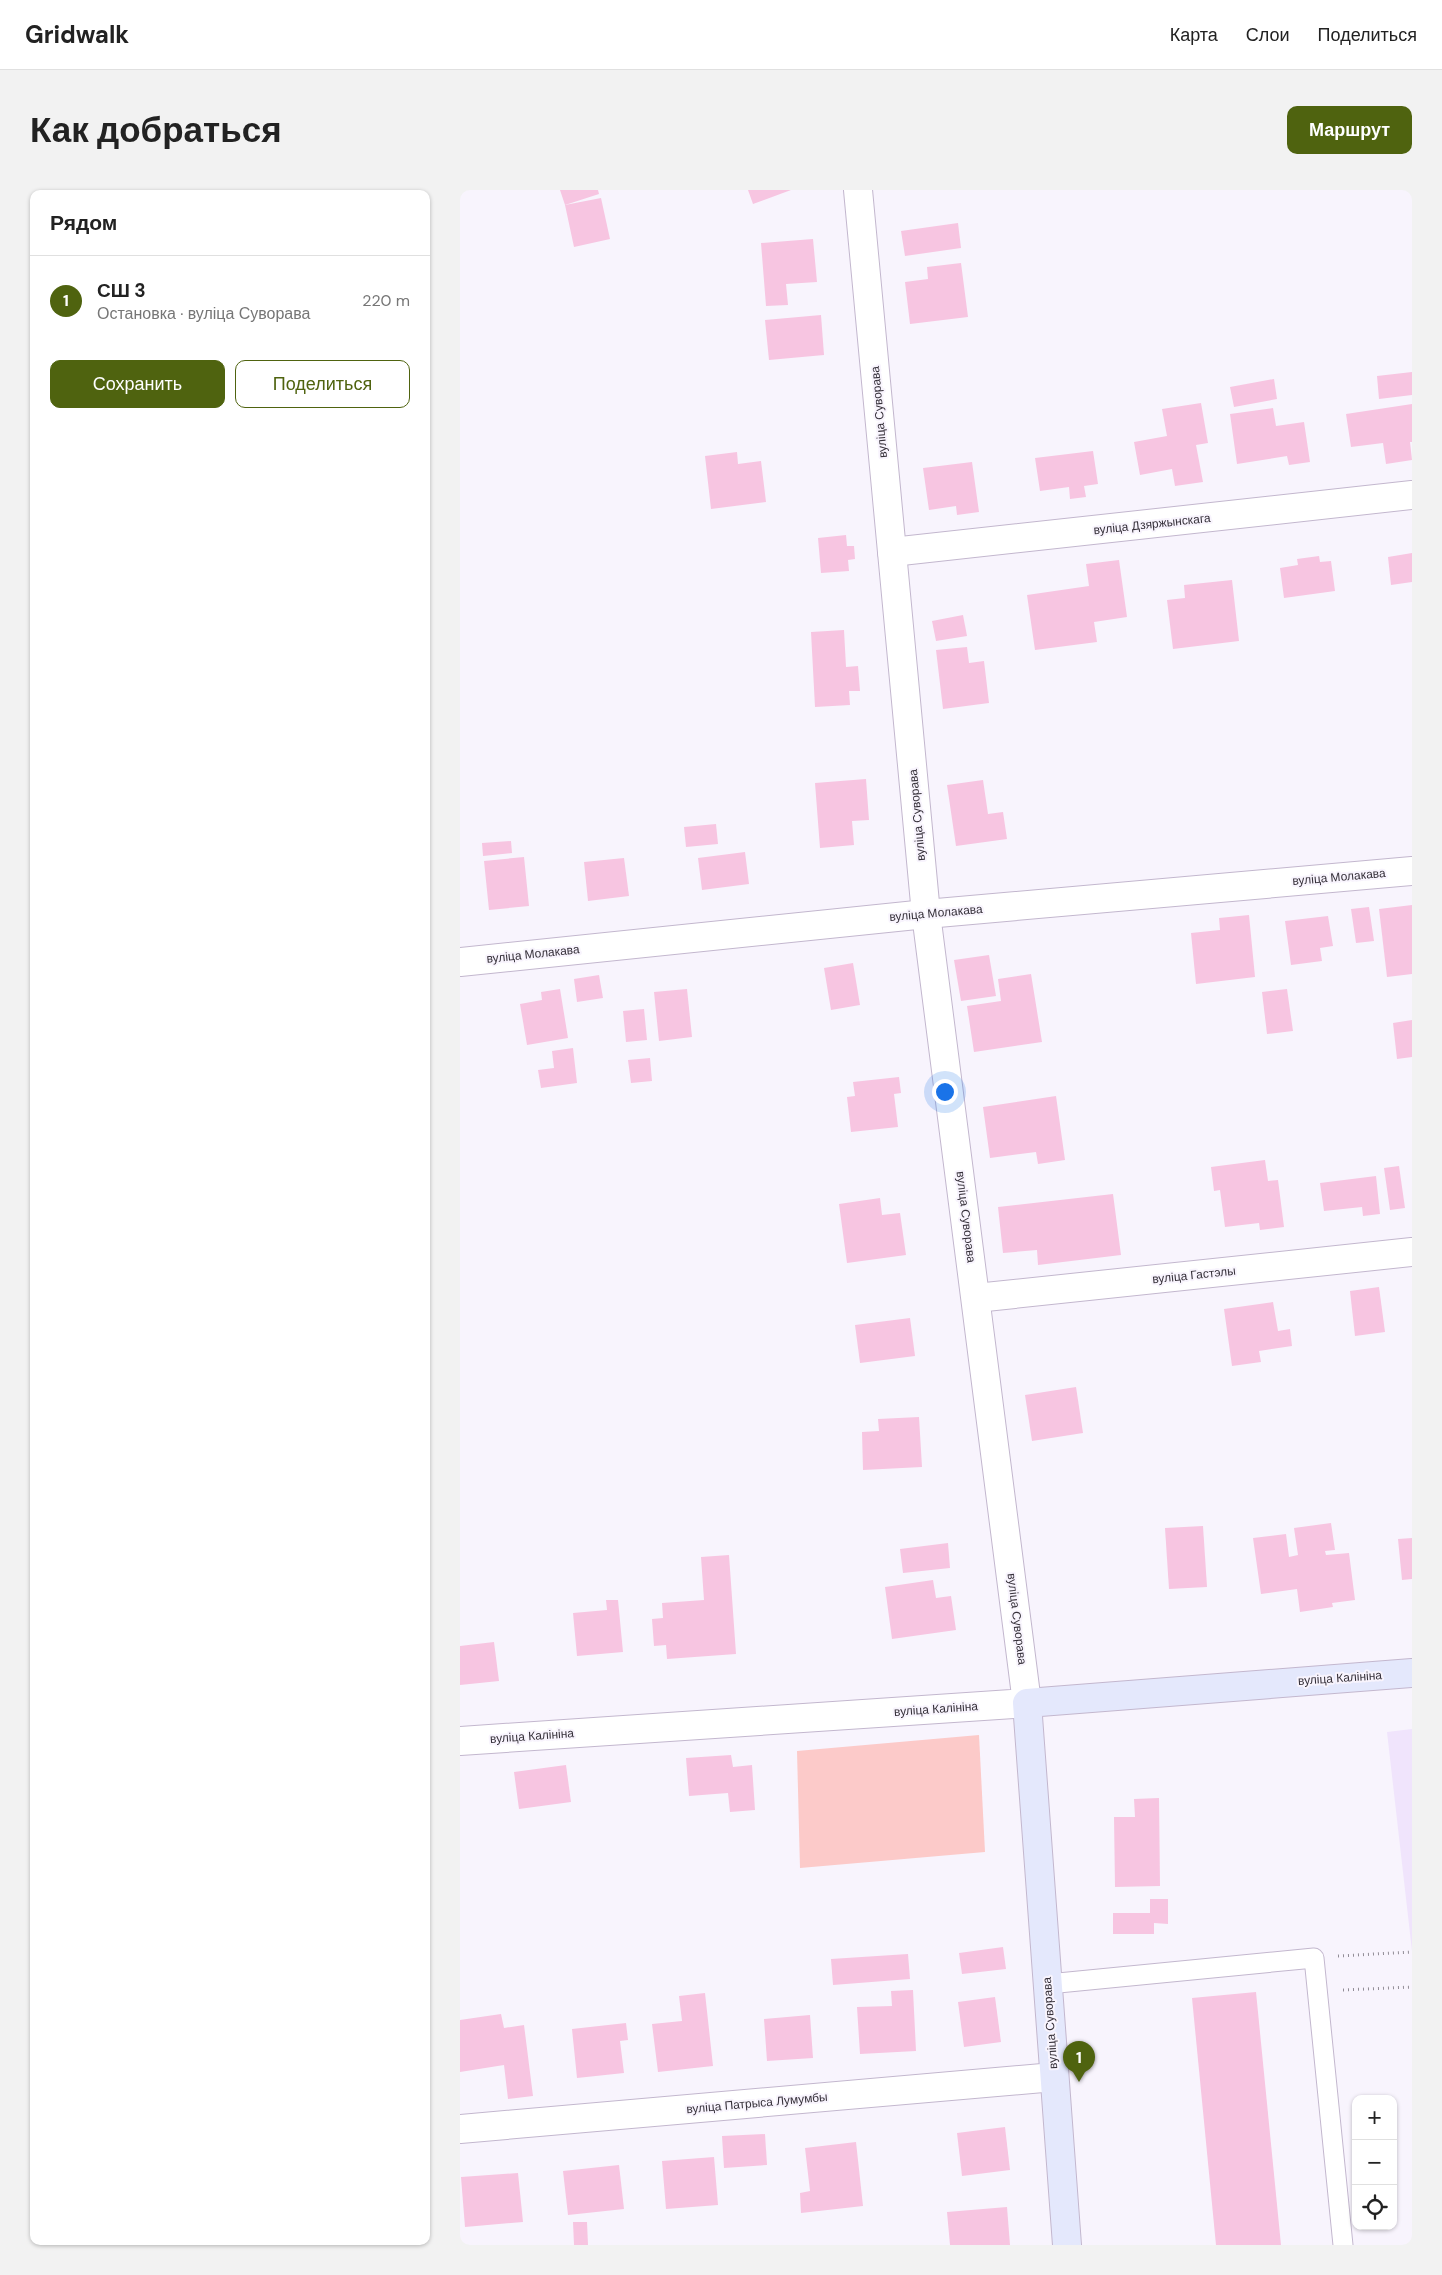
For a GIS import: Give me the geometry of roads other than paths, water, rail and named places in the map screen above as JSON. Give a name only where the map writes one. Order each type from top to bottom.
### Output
[{"type":"main road","name":"вуліца Калініна","points":[[1027,1703],[1412,1673]]},
{"type":"main road","name":"вуліца Суворава","points":[[1027,1703],[1066,2245]]},
{"type":"street","name":"вуліца Суворава","points":[[858,190],[926,914],[1027,1703]]},
{"type":"street","name":"вуліца Дзяржынскага","points":[[892,552],[1412,495]]},
{"type":"street","name":"вуліца Молакава","points":[[460,962],[926,914],[1412,871]]},
{"type":"street","name":"вуліца Гастэлы","points":[[976,1298],[1412,1252]]},
{"type":"street","name":"вуліца Калініна","points":[[460,1741],[1027,1703]]},
{"type":"street","name":"вуліца Патрыса Лумумбы","points":[[460,2130],[1054,2077]]},
{"type":"lane","points":[[1048,1984],[1314,1958],[1343,2245]]},
{"type":"place","name":"СШ 3","points":[[1079,2082]]}]
